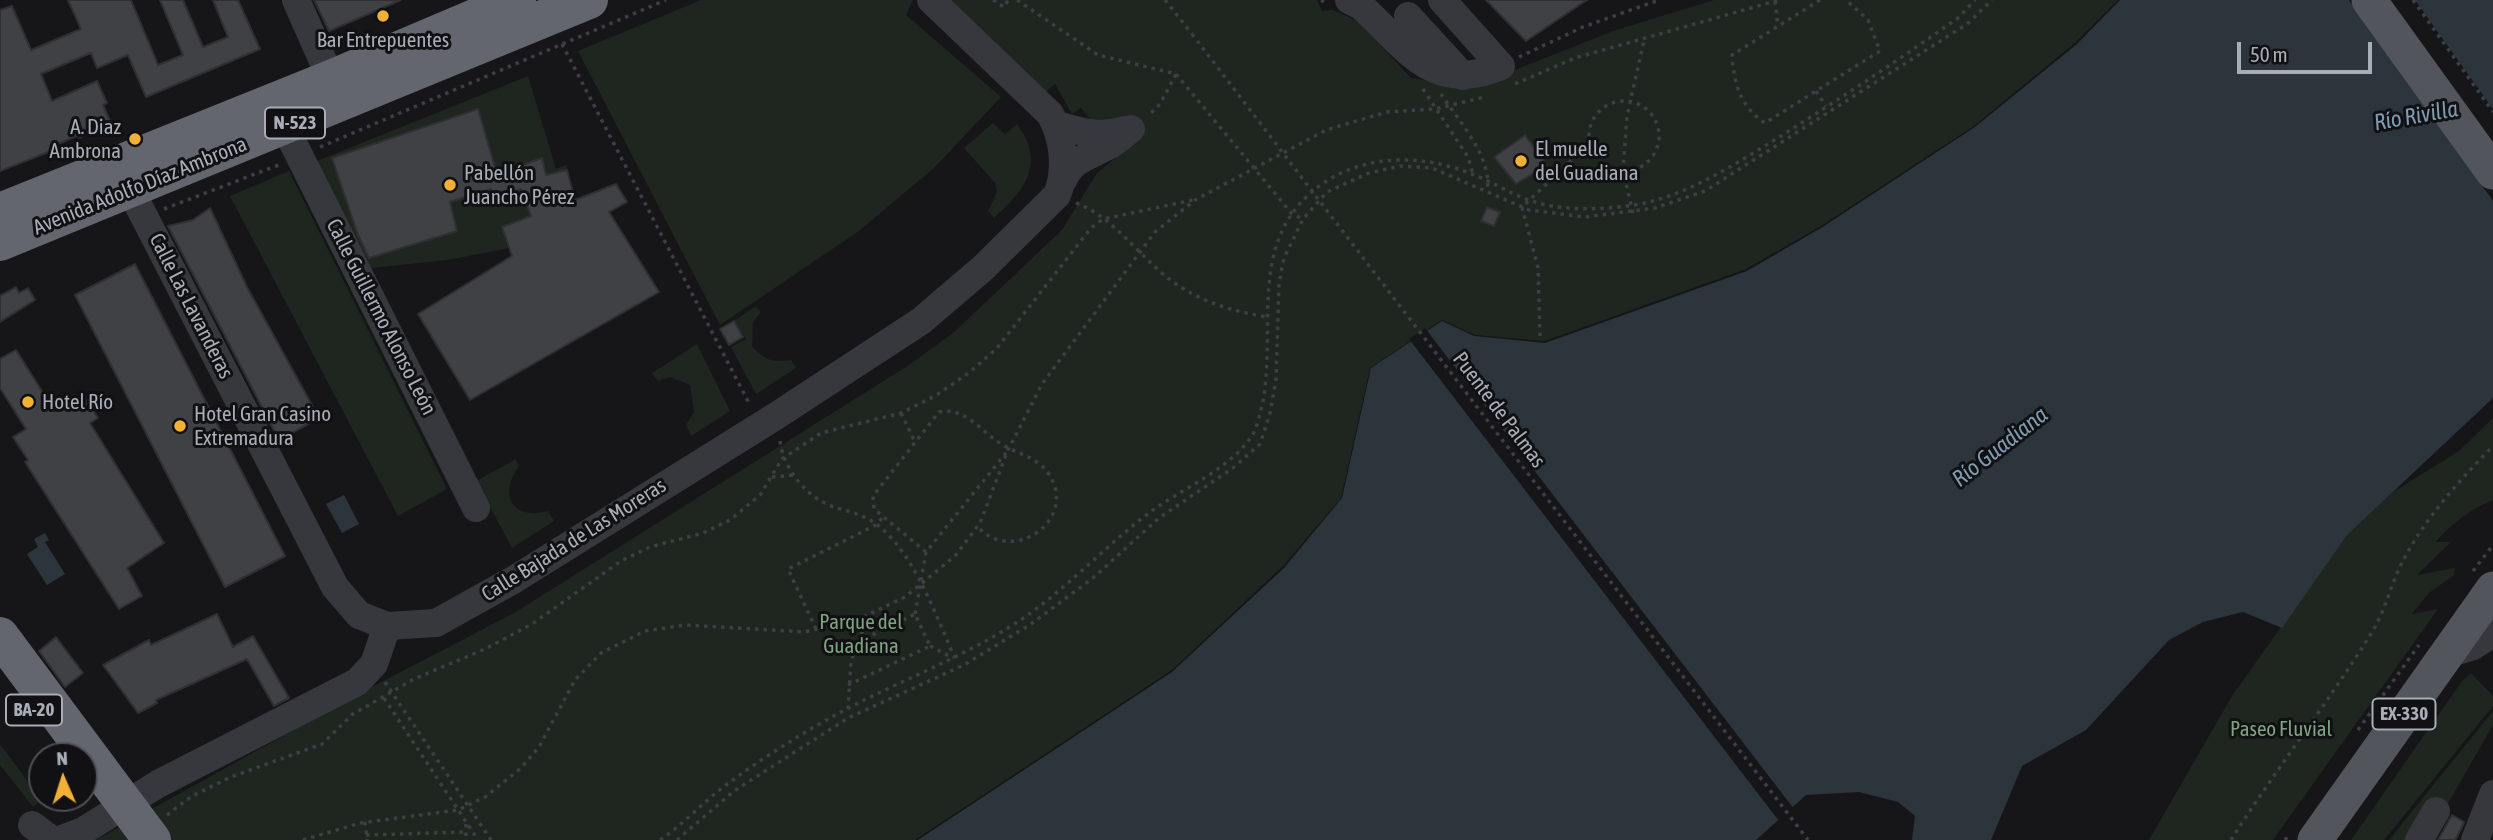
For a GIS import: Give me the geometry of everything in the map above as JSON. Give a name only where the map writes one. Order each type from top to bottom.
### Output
[{"type":"highway","name":"Avenida Adolfo Díaz Ambrona","points":[[8,207],[331,79],[517,0]]},
{"type":"highway","name":"Avenida Adolfo Díaz Ambrona","points":[[0,242],[131,191],[293,141],[444,61],[589,0]]},
{"type":"highway","points":[[331,79],[340,87],[353,88],[413,64],[444,61]]},
{"type":"highway","name":"BA-20","points":[[0,636],[148,833]]},
{"type":"highway","name":"BA-20","points":[[0,664],[58,742]]},
{"type":"highway","points":[[98,789],[148,833]]},
{"type":"main road","points":[[2369,0],[2493,172]]},
{"type":"main road","points":[[2398,0],[2493,132]]},
{"type":"main road","name":"EX-330","points":[[2334,840],[2476,638],[2493,589]]},
{"type":"main road","name":"EX-330","points":[[2315,840],[2476,638]]},
{"type":"street","points":[[296,0],[331,79]]},
{"type":"street","points":[[931,0],[1041,102],[1057,125],[1060,188]]},
{"type":"street","points":[[1349,0],[1361,6],[1408,16],[1463,76]]},
{"type":"street","points":[[1441,0],[1508,75]]},
{"type":"street","points":[[1408,16],[1434,71],[1463,76],[1508,75]]},
{"type":"street","points":[[1057,125],[1112,135],[1131,129]]},
{"type":"street","name":"Calle Bajada de Las Moreras","points":[[387,626],[436,623],[515,579],[776,416],[921,321],[983,268],[1060,188],[1069,167],[1079,159],[1109,146],[1131,129]]},
{"type":"street","name":"Calle Guillermo Alonso León","points":[[293,141],[476,508]]},
{"type":"street","name":"Calle Las Lavanderas","points":[[131,191],[335,587],[359,615],[387,626]]},
{"type":"street","points":[[59,840],[83,831],[158,784],[357,681],[374,664],[387,626]]},
{"type":"street","points":[[2475,840],[2493,794]]},
{"type":"street","points":[[2419,840],[2436,811]]},
{"type":"path","points":[[164,209],[293,141],[562,44],[666,0]]},
{"type":"path","points":[[993,0],[1004,7],[1008,0]]},
{"type":"path","points":[[1017,0],[1098,55],[1176,74],[1292,214],[1303,219]]},
{"type":"path","name":"Puente de Palmas","points":[[1165,0],[1808,840]]},
{"type":"path","points":[[1508,75],[1583,27],[1659,0]]},
{"type":"path","points":[[1820,0],[1732,55],[1733,77],[1741,98],[1756,117],[1765,123],[1880,51],[1868,20],[1846,0]]},
{"type":"path","points":[[660,840],[725,785],[848,709],[955,659],[1023,618],[1084,572],[1150,512],[1225,462],[1252,438],[1267,374],[1266,317],[1271,261],[1279,237],[1292,214],[1323,183],[1348,169],[1369,163],[1412,159],[1430,161],[1489,182],[1529,201],[1579,209],[1632,206],[1688,189],[1827,107],[1958,18],[1975,0]]},
{"type":"path","points":[[677,840],[734,791],[848,719],[964,665],[1031,624],[1093,578],[1159,518],[1233,468],[1260,444],[1270,413],[1276,380],[1279,283],[1284,258],[1303,219],[1327,192],[1368,173],[1400,166],[1432,168],[1522,207],[1585,217],[1633,213],[1705,191],[1967,24],[1992,0]]},
{"type":"path","points":[[2413,0],[2493,112]]},
{"type":"path","points":[[1508,75],[1644,41],[1777,1],[1778,26]]},
{"type":"path","points":[[1633,213],[1623,172],[1631,101],[1644,41]]},
{"type":"path","points":[[562,44],[747,404],[776,416],[782,459],[810,492],[828,505],[857,513],[876,524],[900,550],[922,586],[955,659]]},
{"type":"path","points":[[1434,71],[1430,77],[1478,150],[1489,182],[1487,191]]},
{"type":"path","points":[[1131,129],[1160,104],[1176,74]]},
{"type":"path","points":[[1816,91],[1827,107]]},
{"type":"path","points":[[303,840],[365,822],[458,810],[493,792],[521,768],[539,747],[575,680],[601,653],[622,640],[645,631],[685,625],[773,631],[816,629],[869,615],[922,586],[956,556],[977,526],[1008,450],[1042,384],[1155,232],[1195,200],[1254,167],[1344,123],[1387,112],[1449,107],[1491,95]]},
{"type":"path","points":[[1631,101],[1651,112],[1657,122],[1658,145],[1645,164],[1623,172],[1601,163],[1590,144],[1592,121],[1608,104],[1631,101]]},
{"type":"path","points":[[1522,207],[1590,144]]},
{"type":"path","points":[[1060,188],[1103,219],[1174,283],[1230,311],[1266,317]]},
{"type":"path","points":[[148,833],[192,796],[231,777],[321,744],[353,714],[414,679],[485,649],[532,624],[631,556],[660,544],[703,533],[730,520],[760,495],[782,459],[821,433],[901,413],[935,396],[970,372],[997,348],[1091,228],[1103,219],[1195,200]]},
{"type":"path","points":[[1522,207],[1538,268],[1540,336]]},
{"type":"path","points":[[926,552],[874,509],[873,496],[939,412],[960,412],[1008,450],[1034,460],[1049,474],[1055,487],[1053,515],[1034,537],[1021,541],[993,538],[977,526]]},
{"type":"path","points":[[901,413],[915,442]]},
{"type":"path","points":[[2231,840],[2334,694],[2376,625],[2403,560],[2430,518],[2493,446]]},
{"type":"path","points":[[955,659],[930,646],[915,614],[926,552],[1008,450]]},
{"type":"path","points":[[772,477],[794,475]]},
{"type":"path","points":[[816,629],[788,569],[876,524],[883,517]]},
{"type":"path","points":[[856,643],[915,614]]},
{"type":"path","points":[[848,709],[848,685],[856,643],[869,615]]},
{"type":"path","points":[[848,685],[930,646]]},
{"type":"path","points":[[374,664],[491,840]]},
{"type":"path","points":[[384,698],[478,840]]},
{"type":"path","points":[[365,822],[367,838],[466,832]]},
{"type":"path","points":[[466,822],[466,840]]},
{"type":"green space","points":[[701,0],[913,0],[906,15],[1001,97],[934,168],[859,231],[720,325],[578,51]]},
{"type":"green space","name":"Parque del Guadiana","points":[[945,0],[1317,0],[1322,11],[1333,10],[1358,21],[1411,78],[1472,87],[1613,31],[1714,0],[2118,0],[2076,42],[1974,126],[1821,226],[1746,269],[1545,341],[1475,335],[1442,320],[1370,368],[1341,498],[1283,566],[1172,670],[915,840],[96,840],[366,690],[514,613],[909,365],[953,333],[1062,230],[1097,173],[1138,140],[1142,128],[1133,115],[1118,123],[1091,120],[1081,108],[1072,114],[1055,84],[1045,93]]},
{"type":"green space","name":"Pabellón Juancho Pérez","points":[[528,76],[556,169],[566,165],[578,214],[509,248],[448,260],[371,268],[317,161]]},
{"type":"green space","points":[[993,123],[1005,134],[1017,124],[1026,138],[1031,163],[1023,186],[994,218],[988,211],[997,192],[995,183],[964,148]]},
{"type":"green space","points":[[289,171],[447,489],[398,516],[230,196]]},
{"type":"green space","points":[[756,306],[761,312],[753,322],[752,346],[760,355],[769,359],[791,360],[796,368],[756,394],[731,347],[746,339],[734,321]]},
{"type":"green space","points":[[697,344],[730,411],[691,436],[686,425],[694,412],[690,385],[670,377],[658,381],[652,373]]},
{"type":"green space","name":"Paseo Fluvial","points":[[2493,418],[2493,500],[2469,512],[2441,535],[2435,542],[2451,542],[2417,575],[2455,568],[2454,575],[2429,593],[2412,614],[2438,609],[2273,840],[2149,840],[2232,696],[2350,530],[2393,492],[2459,451]]},
{"type":"green space","points":[[516,459],[519,466],[513,476],[509,495],[512,503],[525,512],[548,511],[554,521],[512,548],[476,481]]},
{"type":"green space","points":[[2471,673],[2493,696],[2493,706],[2384,840],[2351,840],[2462,681]]},
{"type":"green space","points":[[2493,711],[2493,725],[2446,807],[2409,840],[2389,840]]},
{"type":"green space","points":[[0,744],[28,781],[28,801],[0,765]]},
{"type":"water","points":[[2120,0],[2493,0],[2493,398],[2347,535],[2282,628],[2243,612],[2203,622],[2169,640],[2086,730],[2022,766],[1991,840],[1912,840],[1915,816],[1898,802],[1859,792],[1806,795],[1756,840],[918,840],[1172,672],[1284,568],[1342,498],[1371,368],[1442,321],[1474,336],[1545,343],[1747,271],[1821,228],[1975,127],[2077,44]]},
{"type":"water","points":[[344,495],[359,524],[342,533],[326,504]]},
{"type":"water","points":[[45,533],[49,540],[45,542],[65,574],[47,585],[27,554],[38,547],[34,539]]},
{"type":"pier","points":[[2349,0],[2415,0],[2493,109],[2493,201]]},
{"type":"pier","points":[[1425,328],[1794,809],[1779,821],[1409,339]]},
{"type":"building","points":[[68,0],[131,0],[158,65],[183,55],[160,0],[183,0],[203,47],[228,37],[213,0],[238,0],[260,49],[146,97],[128,55],[97,68],[91,53],[41,74],[52,101],[97,81],[107,103],[103,105],[110,121],[80,138],[79,135],[58,144],[56,149],[0,171],[0,10],[12,6],[31,50],[81,29]]},
{"type":"building","points":[[314,0],[401,0],[329,31]]},
{"type":"building","points":[[1486,0],[1587,0],[1526,41]]},
{"type":"building","points":[[478,109],[497,174],[542,158],[546,175],[567,170],[575,200],[616,184],[627,202],[609,212],[659,292],[470,400],[418,314],[512,256],[502,227],[531,216],[521,189],[494,200],[491,189],[450,202],[457,231],[369,258],[358,235],[332,158]]},
{"type":"building","name":"El muelle del Guadiana","points":[[1525,135],[1547,165],[1516,184],[1494,157]]},
{"type":"building","points":[[1487,207],[1500,212],[1494,226],[1481,221]]},
{"type":"building","points":[[210,208],[247,287],[319,418],[279,440],[168,226],[193,220]]},
{"type":"building","name":"Hotel Gran Casino Extremadura","points":[[135,264],[285,556],[225,587],[75,295]]},
{"type":"building","points":[[16,287],[19,293],[28,288],[35,300],[0,322],[0,296]]},
{"type":"building","points":[[734,321],[743,337],[729,345],[720,329]]},
{"type":"building","points":[[16,350],[55,412],[83,395],[98,418],[90,423],[164,543],[127,568],[142,596],[119,609],[25,462],[28,460],[13,437],[26,429],[0,388],[0,359]]},
{"type":"building","points":[[217,614],[233,647],[253,636],[289,698],[274,706],[247,659],[156,700],[157,703],[138,713],[103,665],[149,640],[151,645]]},
{"type":"building","points":[[56,637],[83,673],[65,687],[39,651]]},
{"type":"building","points":[[2452,815],[2464,822],[2455,840],[2438,840]]},
{"type":"place","name":"Bar Entrepuentes","points":[[383,16]]},
{"type":"place","name":"A. Diaz Ambrona","points":[[135,139]]},
{"type":"place","name":"El muelle del Guadiana","points":[[1521,161]]},
{"type":"place","name":"Pabellón Juancho Pérez","points":[[450,185]]},
{"type":"place","name":"Hotel Río","points":[[28,402]]},
{"type":"place","name":"Hotel Gran Casino Extremadura","points":[[180,426]]},
{"type":"water label","name":"Río Rivilla","points":[[2416,116]]},
{"type":"water label","name":"Río Guadiana","points":[[2000,447]]}]
